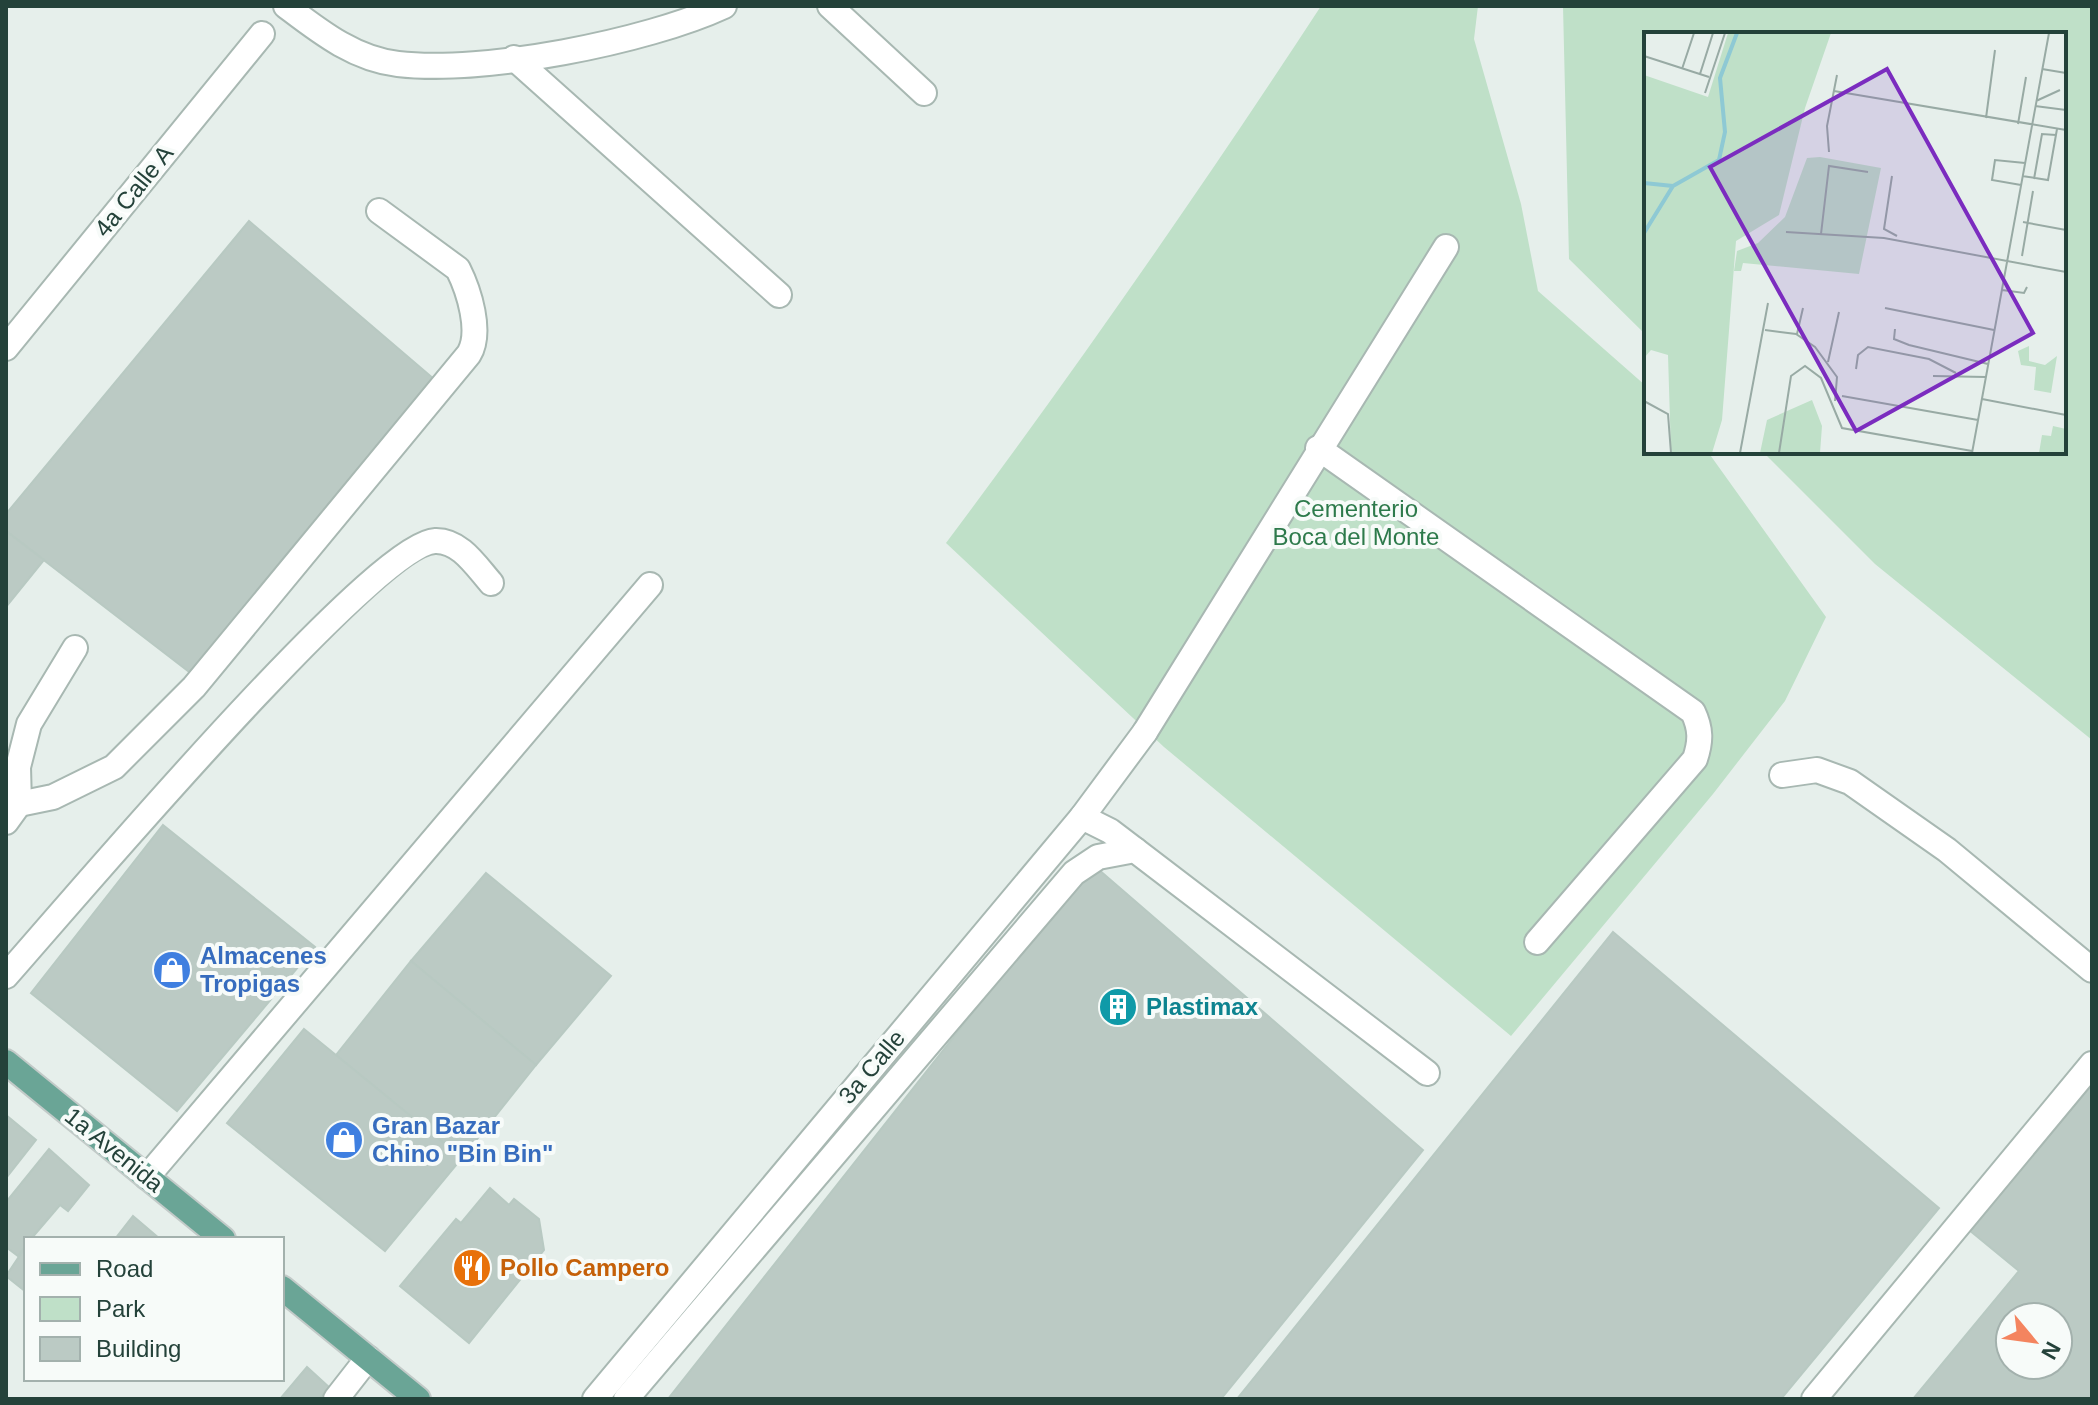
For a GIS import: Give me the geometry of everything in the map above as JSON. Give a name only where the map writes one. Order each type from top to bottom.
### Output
[{"type":"main road","name":"1a Avenida","points":[[6,1062],[221,1237]]},
{"type":"main road","points":[[284,1290],[418,1399]]},
{"type":"street","points":[[286,6],[346,48],[396,64],[514,58],[652,33],[724,6]]},
{"type":"street","points":[[830,6],[924,93]]},
{"type":"street","name":"4a Calle A","points":[[6,348],[262,34]]},
{"type":"street","points":[[514,58],[779,295]]},
{"type":"street","points":[[75,648],[29,724],[18,767],[12,813],[114,767],[194,687],[469,354],[475,333],[458,269],[379,211]]},
{"type":"street","name":"3a Calle","points":[[595,1399],[1082,817],[1145,732],[1318,448],[1446,247]]},
{"type":"street","points":[[1318,448],[1693,712],[1700,727],[1695,759],[1537,942]]},
{"type":"street","points":[[6,976],[265,684],[384,573],[423,543],[434,541],[464,551],[491,583]]},
{"type":"street","points":[[147,1177],[650,585]]},
{"type":"street","points":[[1782,775],[1817,770],[1850,782],[1947,850],[2092,970]]},
{"type":"street","points":[[1082,817],[1110,831],[1427,1073]]},
{"type":"street","points":[[626,1399],[1074,873],[1098,857],[1135,850]]},
{"type":"street","points":[[1814,1399],[2092,1064]]},
{"type":"street","points":[[336,1399],[368,1358]]},
{"type":"green space","name":"Cementerio Boca del Monte","points":[[1321,6],[1478,6],[1474,39],[1521,204],[1538,291],[1644,384],[1644,454],[1709,454],[1826,617],[1785,701],[1713,794],[1511,1036],[1164,747],[946,543],[1138,278]]},
{"type":"green space","points":[[1563,6],[2092,6],[2092,740],[1875,564],[1765,454],[2066,454],[2066,32],[1644,32],[1644,333],[1569,259]]},
{"type":"building","points":[[249,221],[434,379],[192,674],[6,531],[6,514]]},
{"type":"building","points":[[6,531],[44,560],[6,607]]},
{"type":"building","name":"Almacenes Tropigas","points":[[163,825],[315,947],[177,1111],[31,993]]},
{"type":"building","name":"Plastimax","points":[[1091,863],[1423,1150],[1221,1399],[668,1399]]},
{"type":"building","points":[[486,873],[611,976],[536,1065],[411,961]]},
{"type":"building","points":[[1613,932],[1939,1208],[1781,1399],[1237,1399]]},
{"type":"building","points":[[411,961],[536,1065],[462,1158],[336,1055]]},
{"type":"building","name":"Gran Bazar Chino \"Bin Bin\"","points":[[304,1029],[462,1158],[385,1251],[227,1123]]},
{"type":"building","points":[[2092,1074],[2092,1399],[1913,1399],[1994,1301],[1994,1381],[2074,1381],[2074,1301],[1994,1301],[2019,1271],[1968,1229]]},
{"type":"building","points":[[6,1115],[36,1140],[6,1178]]},
{"type":"building","points":[[49,1149],[89,1185],[68,1211],[60,1205],[33,1237],[24,1237],[24,1248],[18,1256],[6,1247],[6,1202]]},
{"type":"building","name":"Pollo Campero","points":[[490,1188],[509,1205],[514,1199],[539,1219],[544,1250],[469,1343],[400,1286],[456,1219],[461,1223]]},
{"type":"building","points":[[133,1216],[158,1237],[117,1237]]},
{"type":"building","points":[[24,1249],[24,1290],[6,1276]]},
{"type":"building","points":[[307,1367],[329,1387],[319,1399],[280,1399]]},
{"type":"place","name":"Almacenes Tropigas","points":[[172,970]]},
{"type":"place","name":"Plastimax","points":[[1118,1007]]},
{"type":"place","name":"Gran Bazar Chino \"Bin Bin\"","points":[[344,1140]]},
{"type":"place","name":"Pollo Campero","points":[[472,1268]]}]
